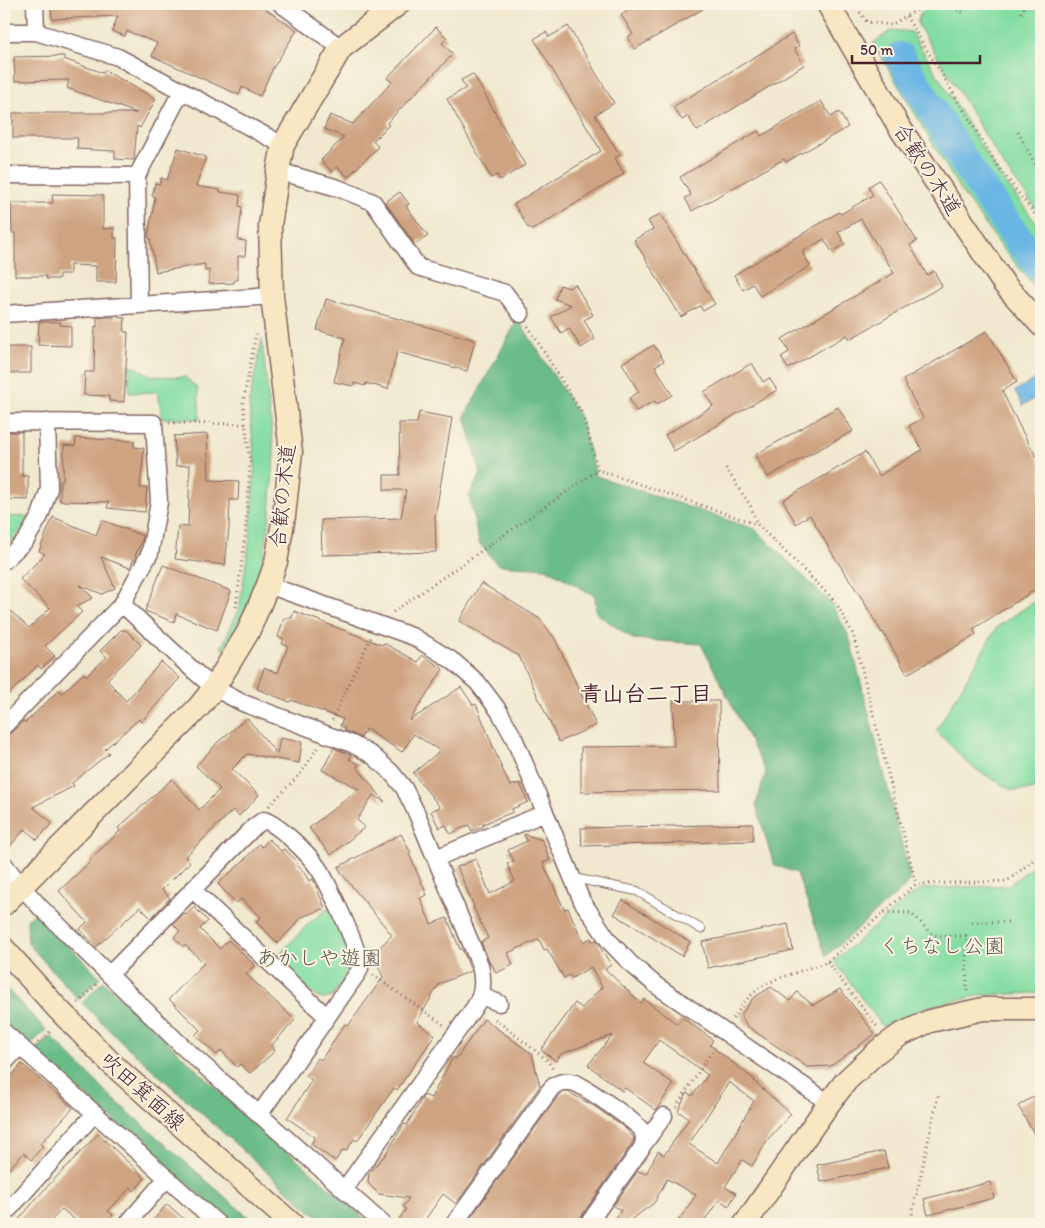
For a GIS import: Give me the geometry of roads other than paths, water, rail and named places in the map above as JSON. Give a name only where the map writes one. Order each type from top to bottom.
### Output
[{"type":"street","points":[[35,4],[36,32]]},
{"type":"street","points":[[282,4],[341,48]]},
{"type":"street","name":"合歓の木道","points":[[4,904],[187,720],[214,688],[248,632],[276,562],[284,516],[291,452],[272,296],[270,226],[283,145],[341,48],[398,4]]},
{"type":"street","name":"合歓の木道","points":[[828,4],[898,125],[1004,284],[1041,325]]},
{"type":"street","points":[[4,32],[36,32],[118,57],[283,145]]},
{"type":"street","points":[[139,305],[137,176],[182,90]]},
{"type":"street","points":[[278,171],[338,188],[373,202],[418,267],[505,293],[521,314]]},
{"type":"street","points":[[4,176],[137,176]]},
{"type":"street","points":[[4,314],[272,296]]},
{"type":"street","points":[[4,422],[154,423],[159,502],[150,553],[122,604],[4,726]]},
{"type":"street","points":[[4,561],[26,540],[40,516],[49,489],[47,422]]},
{"type":"street","points":[[268,586],[380,624],[427,644],[453,661],[478,683],[506,722],[582,901],[609,941],[631,964],[658,986],[829,1103]]},
{"type":"street","points":[[122,604],[214,688],[243,703],[362,750],[372,755],[391,772],[404,788],[409,798],[436,858],[480,966],[483,981],[478,1001],[344,1190]]},
{"type":"street","points":[[436,858],[545,813]]},
{"type":"street","points":[[109,975],[250,831],[264,820],[281,830],[314,862],[323,874],[357,951],[360,967],[259,1115]]},
{"type":"street","points":[[4,864],[21,886],[182,1047],[383,1224]]},
{"type":"street","points":[[193,890],[327,1017]]},
{"type":"street","name":"吹田箕面線","points":[[4,949],[57,1008],[113,1065],[292,1224]]},
{"type":"street","points":[[478,1001],[499,1003]]},
{"type":"street","points":[[744,1224],[846,1081],[878,1051],[900,1035],[930,1021],[983,1009],[1041,1009]]},
{"type":"street","points":[[4,1032],[218,1224]]},
{"type":"street","points":[[4,1063],[19,1047]]},
{"type":"street","points":[[454,1224],[550,1090],[560,1082],[579,1085],[637,1124],[642,1131],[643,1145]]},
{"type":"street","points":[[4,1215],[95,1113]]},
{"type":"street","points":[[588,1224],[664,1116]]},
{"type":"street","points":[[127,1224],[166,1179]]},
{"type":"lane","points":[[572,878],[637,891],[701,929]]},
{"type":"water","points":[[1041,376],[1041,395],[1023,405],[1015,391]]},
{"type":"waterway","points":[[900,57],[984,192],[1041,268]]},
{"type":"district","name":"青山台二丁目","points":[[646,693]]},
{"type":"park label","name":"くちなし公園","points":[[942,945]]},
{"type":"park label","name":"あかしや遊園","points":[[319,957]]}]
